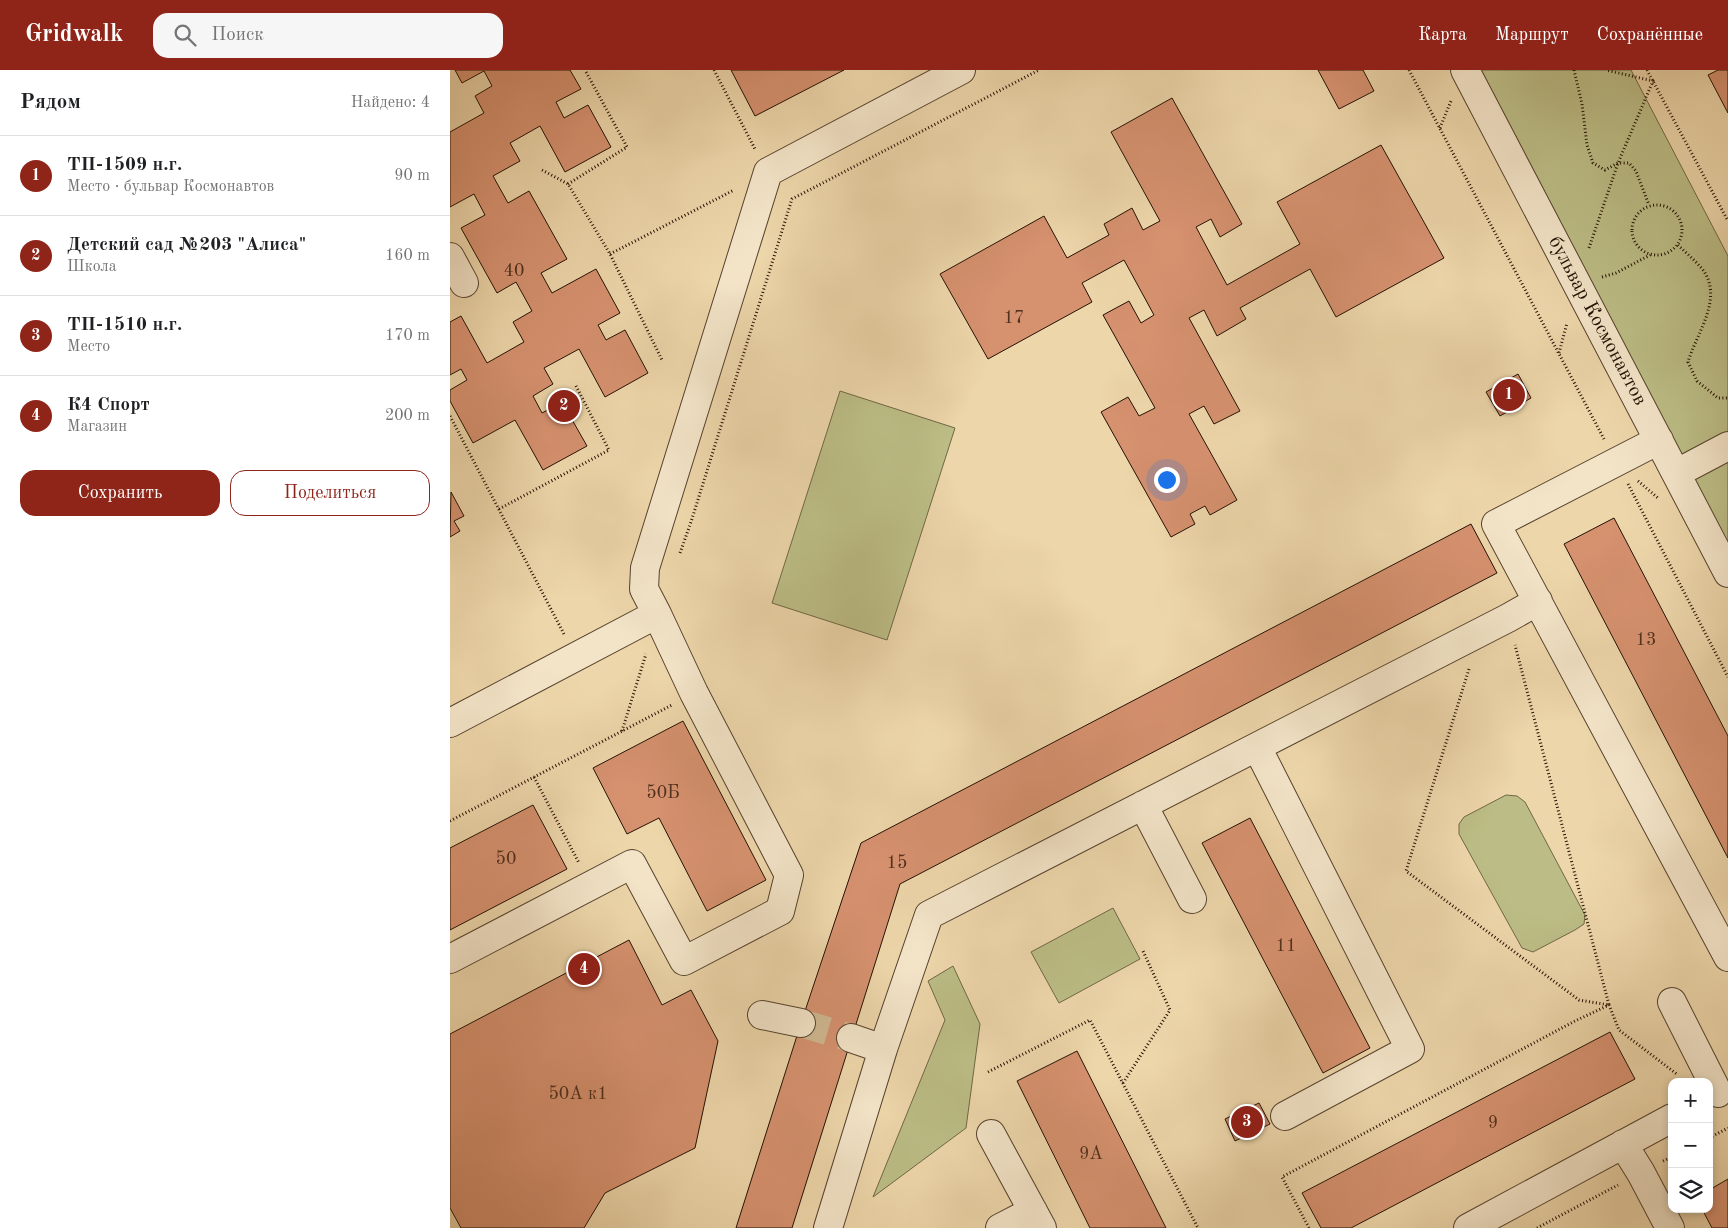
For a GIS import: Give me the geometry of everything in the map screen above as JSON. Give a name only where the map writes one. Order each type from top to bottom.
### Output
[{"type":"street","points":[[450,959],[632,864],[684,961],[780,911],[789,875],[694,693],[658,614],[644,589],[645,568],[768,172],[961,70]]},
{"type":"street","name":"бульвар Космонавтов","points":[[1465,70],[1728,573]]},
{"type":"street","points":[[450,258],[464,283]]},
{"type":"street","points":[[1659,440],[1496,524],[1728,957]]},
{"type":"street","points":[[1676,473],[1728,446]]},
{"type":"street","points":[[828,1228],[883,1049],[929,915],[1538,601]]},
{"type":"street","points":[[450,723],[658,614]]},
{"type":"street","points":[[1257,747],[1410,1049],[1285,1116]]},
{"type":"street","points":[[1143,806],[1192,899]]},
{"type":"street","points":[[1672,1002],[1719,1093]]},
{"type":"street","points":[[762,1015],[801,1023]]},
{"type":"street","points":[[851,1038],[883,1049]]},
{"type":"street","points":[[1468,1228],[1668,1120]]},
{"type":"street","points":[[991,1134],[1038,1220],[1000,1228]]},
{"type":"street","points":[[1623,1144],[1641,1172],[1670,1228]]},
{"type":"path","points":[[568,184],[627,147],[585,70]]},
{"type":"path","points":[[714,70],[768,172],[792,199]]},
{"type":"path","points":[[678,559],[792,199],[1038,70]]},
{"type":"path","points":[[1410,70],[1728,677]]},
{"type":"path","points":[[1574,70],[1582,104],[1586,145],[1593,163],[1605,170],[1618,163],[1629,163],[1636,171],[1649,205]]},
{"type":"path","points":[[1606,70],[1653,81]]},
{"type":"path","points":[[1647,70],[1728,221]]},
{"type":"path","points":[[1577,284],[1618,163],[1653,81]]},
{"type":"path","points":[[542,170],[568,184],[610,254],[662,360]]},
{"type":"path","points":[[610,254],[768,172]]},
{"type":"path","points":[[1577,284],[1616,273],[1650,255],[1665,254],[1678,245],[1683,230],[1678,215],[1665,205],[1649,205],[1636,215],[1631,230],[1636,246],[1650,255]]},
{"type":"path","points":[[1678,245],[1704,272],[1710,288],[1710,307],[1692,346],[1688,362],[1697,381],[1718,398],[1728,398]]},
{"type":"path","points":[[499,510],[609,450],[575,384]]},
{"type":"path","points":[[450,416],[576,657]]},
{"type":"path","points":[[622,731],[658,614]]},
{"type":"path","points":[[1508,618],[1609,1005],[1619,1030],[1678,1076]]},
{"type":"path","points":[[1480,632],[1406,871],[1579,1000],[1609,1005]]},
{"type":"path","points":[[450,822],[694,693]]},
{"type":"path","points":[[534,777],[592,886]]},
{"type":"path","points":[[1123,1084],[1170,1010],[1143,951]]},
{"type":"path","points":[[1309,1228],[1282,1177],[1575,1021],[1609,1005]]},
{"type":"path","points":[[988,1072],[1090,1020],[1198,1228]]},
{"type":"path","points":[[1713,1136],[1728,1128]]},
{"type":"path","points":[[1537,1228],[1668,1159]]},
{"type":"green space","points":[[1481,70],[1631,70],[1728,256],[1728,544]]},
{"type":"green space","points":[[840,391],[955,428],[887,640],[772,603]]},
{"type":"green space","points":[[1506,795],[1517,796],[1525,802],[1585,915],[1584,924],[1533,952],[1522,948],[1459,834],[1459,824],[1464,817]]},
{"type":"green space","points":[[1113,908],[1140,959],[1059,1003],[1031,952]]},
{"type":"green space","points":[[953,966],[980,1024],[966,1128],[873,1197],[945,1020],[928,981]]},
{"type":"building","points":[[455,70],[570,70],[581,89],[556,102],[564,118],[588,105],[611,147],[565,172],[540,126],[510,143],[520,161],[493,176],[508,203],[529,191],[567,259],[541,273],[552,293],[596,269],[620,313],[598,325],[606,340],[625,330],[648,373],[605,397],[579,349],[544,368],[553,384],[533,396],[542,413],[562,402],[587,446],[543,470],[515,420],[473,443],[450,401],[450,390],[467,380],[461,369],[450,375],[450,322],[461,316],[487,363],[524,342],[513,322],[532,311],[516,282],[497,293],[461,228],[485,215],[474,194],[450,207],[450,132],[484,113],[475,96],[492,86],[484,71],[462,83]]},
{"type":"building","points":[[731,70],[844,70],[755,116]]},
{"type":"building","points":[[1318,70],[1363,70],[1374,91],[1339,109]]},
{"type":"building","points":[[1718,70],[1728,70],[1728,113],[1708,75]]},
{"type":"building","points":[[1172,98],[1242,224],[1220,237],[1211,219],[1196,227],[1227,285],[1300,244],[1277,202],[1381,145],[1444,258],[1336,317],[1310,269],[1240,308],[1246,319],[1217,336],[1204,310],[1189,318],[1240,411],[1214,424],[1204,406],[1189,414],[1237,500],[1210,515],[1205,506],[1190,514],[1195,524],[1171,537],[1101,412],[1128,397],[1139,416],[1155,408],[1103,315],[1129,301],[1141,323],[1154,315],[1124,260],[1082,283],[1092,302],[988,359],[940,274],[1044,216],[1067,258],[1109,235],[1104,224],[1132,208],[1143,230],[1160,221],[1111,132]]},
{"type":"building","points":[[1518,374],[1531,398],[1500,416],[1486,392]]},
{"type":"building","points":[[451,492],[464,516],[454,521],[460,531],[450,537]]},
{"type":"building","points":[[1614,518],[1728,736],[1728,858],[1564,544]]},
{"type":"building","points":[[1471,524],[1497,573],[900,884],[792,1228],[736,1228],[861,843]]},
{"type":"building","points":[[683,721],[766,880],[707,911],[659,818],[627,834],[593,768]]},
{"type":"building","points":[[533,805],[567,869],[450,930],[450,848]]},
{"type":"building","points":[[1250,818],[1370,1048],[1323,1073],[1202,843]]},
{"type":"building","points":[[629,940],[662,1005],[691,990],[718,1041],[695,1148],[605,1193],[584,1228],[461,1228],[450,1208],[450,1034]]},
{"type":"building","points":[[1610,1032],[1635,1079],[1351,1228],[1321,1228],[1302,1193]]},
{"type":"building","points":[[1077,1051],[1166,1228],[1090,1228],[1017,1081]]},
{"type":"building","points":[[1259,1103],[1270,1124],[1235,1141],[1225,1119]]},
{"type":"building","points":[[1728,1179],[1728,1228],[1712,1228],[1704,1213],[1713,1213],[1713,1188]]},
{"type":"tunnel","points":[[801,1023],[851,1038]]},
{"type":"place","name":"ТП-1509 н.г.","points":[[1509,395]]},
{"type":"place","name":"Детский сад №203 \"Алиса\"","points":[[564,406]]},
{"type":"place","name":"К4 Спорт","points":[[584,969]]},
{"type":"place","name":"ТП-1510 н.г.","points":[[1247,1122]]}]
